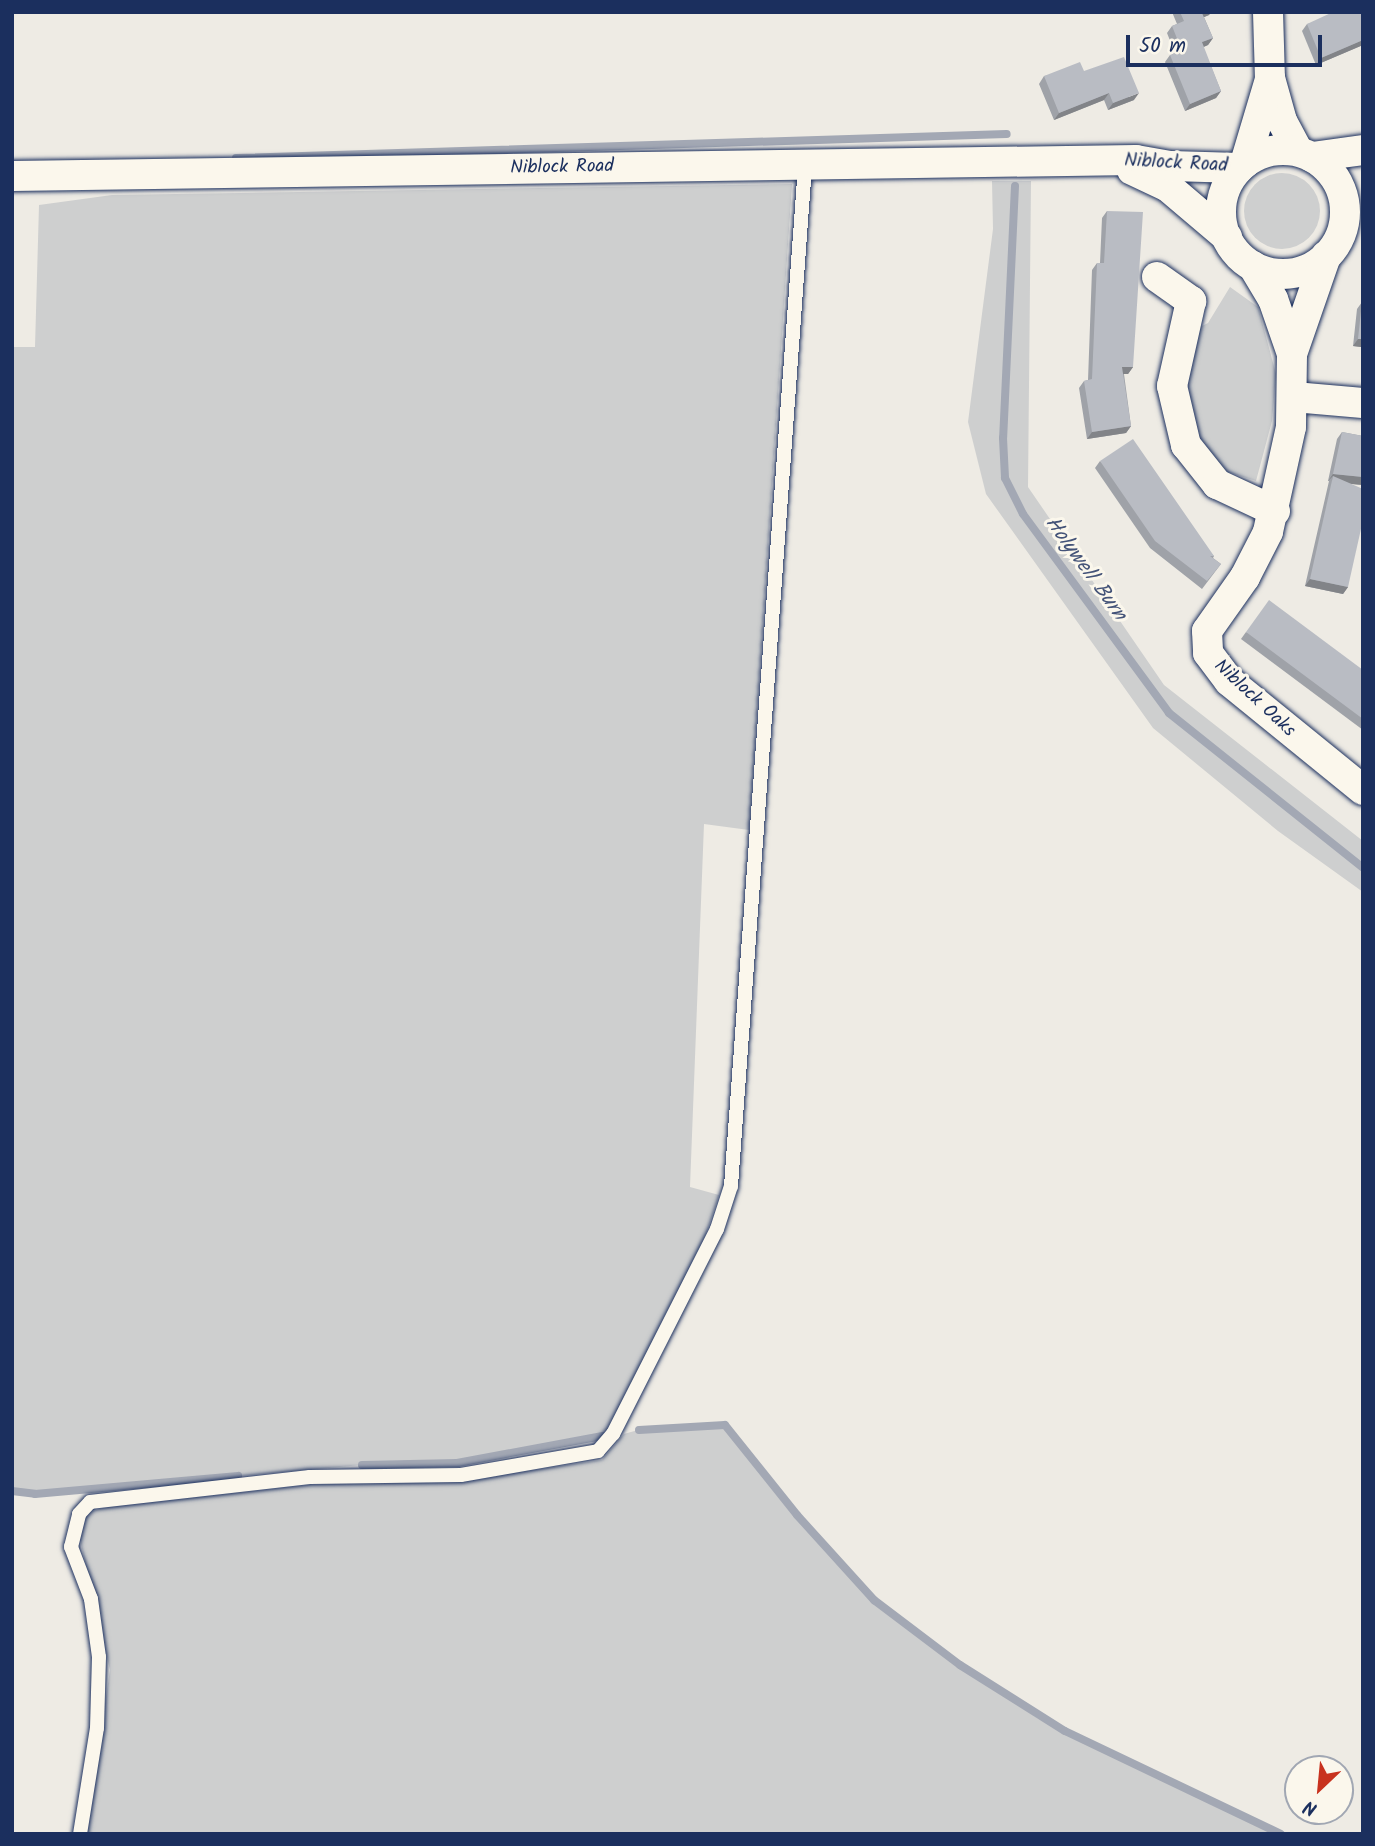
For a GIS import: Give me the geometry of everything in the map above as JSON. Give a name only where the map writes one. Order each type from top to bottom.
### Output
[{"type":"street","points":[[1268,12],[1270,78],[1282,121],[1305,154],[1339,184],[1344,222]]},
{"type":"street","points":[[1270,78],[1242,165],[1223,198],[1227,237],[1253,266],[1292,273],[1326,256],[1363,184]]},
{"type":"street","points":[[1242,165],[1266,152],[1305,154],[1363,150]]},
{"type":"street","name":"Niblock Road","points":[[1113,161],[1167,186],[1227,237]]},
{"type":"street","name":"Niblock Road","points":[[12,176],[1113,161],[1242,165]]},
{"type":"street","name":"Niblock Oaks","points":[[1293,354],[1326,256]]},
{"type":"street","name":"Niblock Oaks","points":[[1253,266],[1273,299],[1293,354],[1294,397],[1275,512],[1258,554],[1207,631],[1208,653],[1229,681],[1363,790]]},
{"type":"street","points":[[1157,277],[1191,301],[1172,387],[1186,445],[1217,484],[1275,512]]},
{"type":"street","points":[[1294,397],[1363,403]]},
{"type":"lane","points":[[80,1834],[97,1728],[99,1657],[91,1599],[71,1547],[79,1514],[90,1502],[310,1477],[461,1475],[598,1451],[613,1434],[718,1229],[731,1186],[805,165]]},
{"type":"shaded area","points":[[1282,173],[1296,176],[1309,184],[1317,197],[1320,211],[1317,225],[1309,238],[1296,246],[1282,249],[1268,246],[1255,238],[1247,225],[1244,211],[1247,197],[1255,184],[1268,176]]},
{"type":"shaded area","points":[[992,181],[1031,181],[1028,487],[1164,685],[1363,841],[1363,892],[1278,831],[1153,728],[986,494],[968,422],[993,229]]},
{"type":"shaded area","points":[[792,184],[749,830],[704,824],[690,1187],[719,1195],[705,1237],[666,1321],[603,1436],[457,1463],[362,1465],[35,1494],[12,1491],[12,347],[35,347],[39,205],[112,195]]},
{"type":"shaded area","points":[[1230,287],[1258,307],[1276,374],[1272,421],[1256,481],[1228,472],[1209,454],[1199,438],[1186,388],[1194,330],[1208,323]]},
{"type":"shaded area","points":[[725,1425],[772,1487],[884,1611],[1037,1718],[1278,1834],[86,1834],[110,1670],[79,1535],[87,1513],[106,1507],[308,1485],[479,1478],[602,1460],[624,1434],[638,1430]]},
{"type":"building","points":[[1180,12],[1204,12],[1202,13],[1213,38],[1202,42],[1221,91],[1190,104],[1170,55],[1182,51],[1172,26],[1184,21]]},
{"type":"building","points":[[1333,12],[1363,12],[1363,40],[1321,58],[1307,24]]},
{"type":"building","points":[[1124,57],[1139,93],[1113,103],[1109,93],[1059,113],[1044,76],[1080,62],[1084,71]]},
{"type":"building","points":[[1107,211],[1143,212],[1133,367],[1122,367],[1131,426],[1092,432],[1084,381],[1092,379],[1097,263],[1104,263]]},
{"type":"building","points":[[1362,302],[1363,339],[1358,339]]},
{"type":"building","points":[[1342,432],[1363,436],[1363,477],[1333,474]]},
{"type":"building","points":[[1133,439],[1214,556],[1210,556],[1221,564],[1207,581],[1155,541],[1100,461]]},
{"type":"building","points":[[1333,476],[1363,489],[1363,520],[1348,587],[1310,579]]},
{"type":"building","points":[[1269,600],[1363,670],[1363,719],[1246,632]]},
{"type":"waterway","points":[[236,158],[1007,134]]},
{"type":"waterway","name":"Holywell Burn","points":[[1015,186],[1003,438],[1005,478],[1023,514],[1169,713],[1363,868]]},
{"type":"waterway","points":[[639,1430],[725,1425],[797,1515],[874,1600],[960,1665],[1065,1731],[1281,1834]]},
{"type":"waterway","points":[[362,1465],[457,1463],[603,1436]]},
{"type":"waterway","points":[[12,1491],[35,1494],[238,1476]]}]
